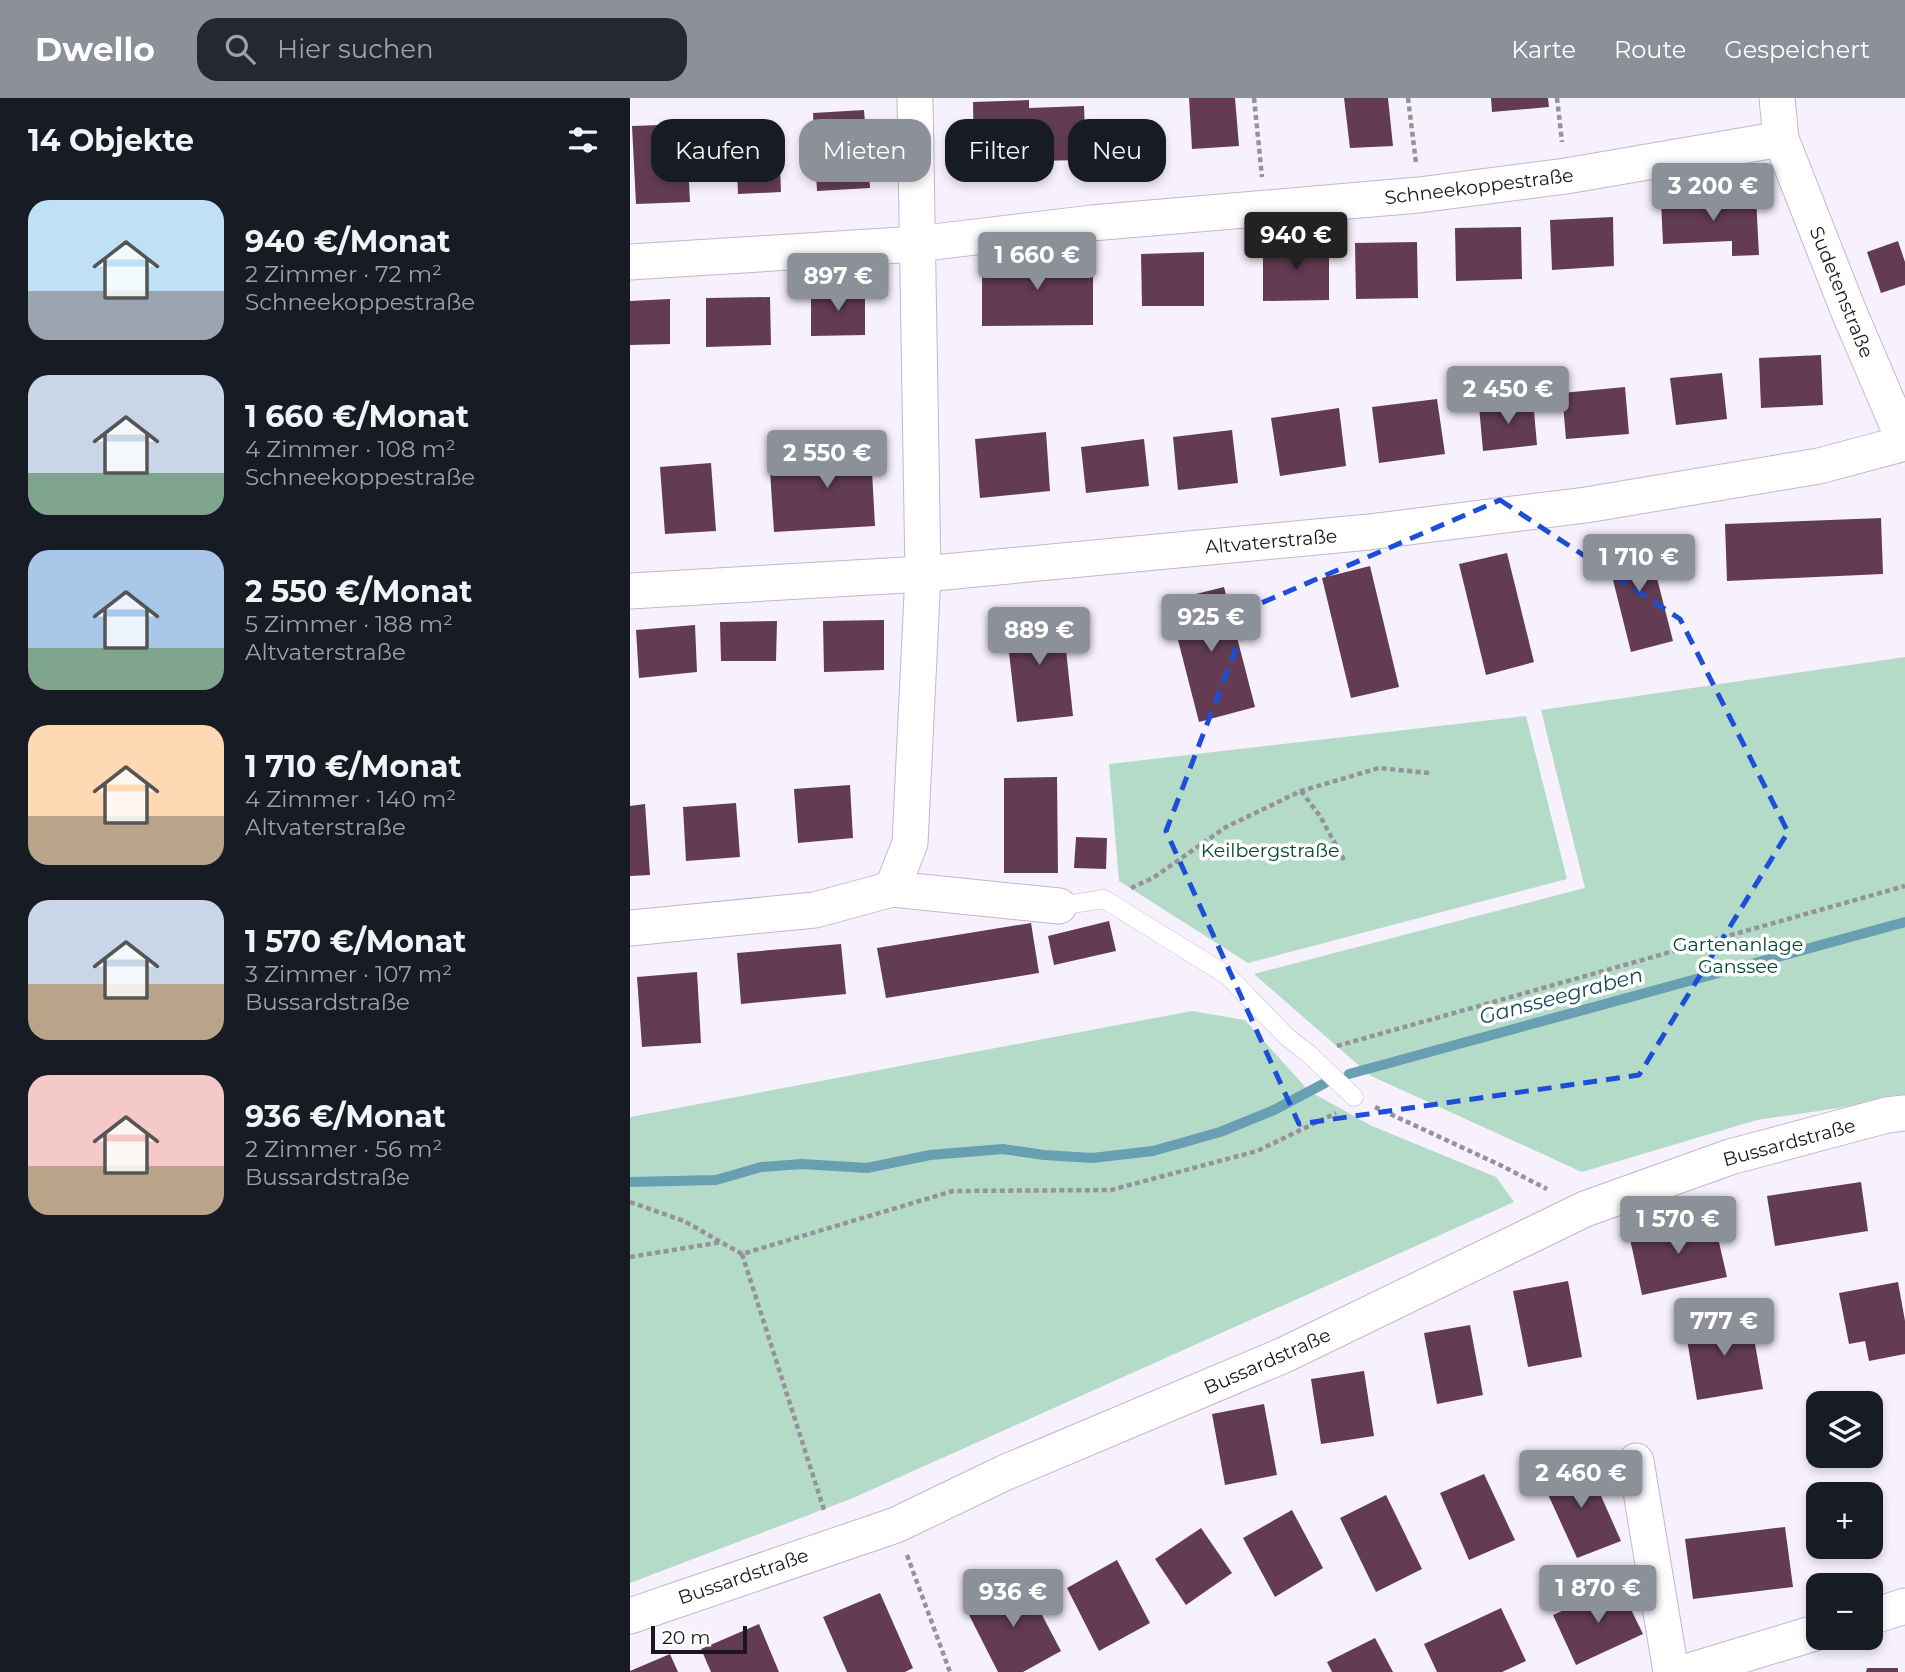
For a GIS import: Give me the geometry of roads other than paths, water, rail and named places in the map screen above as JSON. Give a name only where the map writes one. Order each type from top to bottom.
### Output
[{"type":"street","points":[[892,889],[910,843],[923,574],[915,98]]},
{"type":"street","name":"Sudetenstraße","points":[[1777,98],[1781,139],[1849,312],[1905,443]]},
{"type":"street","name":"Schneekoppestraße","points":[[630,262],[917,244],[1092,223],[1419,195],[1566,176],[1781,139]]},
{"type":"street","name":"Altvaterstraße","points":[[630,591],[923,574],[1369,532],[1586,505],[1819,466],[1905,443]]},
{"type":"street","points":[[630,928],[815,910],[892,889],[1059,906]]},
{"type":"street","name":"Bussardstraße","points":[[630,1616],[896,1525],[1004,1473],[1284,1355],[1585,1209],[1730,1157],[1887,1115],[1905,1113]]},
{"type":"street","points":[[1636,1461],[1671,1672]]},
{"type":"street","points":[[1883,1613],[1905,1606]]},
{"type":"street","points":[[1686,1672],[1806,1636]]},
{"type":"lane","points":[[1059,906],[1104,899],[1228,976],[1287,1037],[1354,1097]]},
{"type":"waterway","name":"Gansseegraben","points":[[1349,1074],[1905,922]]},
{"type":"waterway","name":"Gansseegraben","points":[[630,1182],[716,1180],[761,1167],[802,1164],[867,1168],[930,1155],[1003,1149],[1092,1158],[1153,1151],[1220,1132],[1274,1110],[1325,1083]]},
{"type":"park label","name":"Keilbergstraße","points":[[1270,850]]},
{"type":"park label","name":"Gartenanlage Ganssee","points":[[1738,955]]}]
